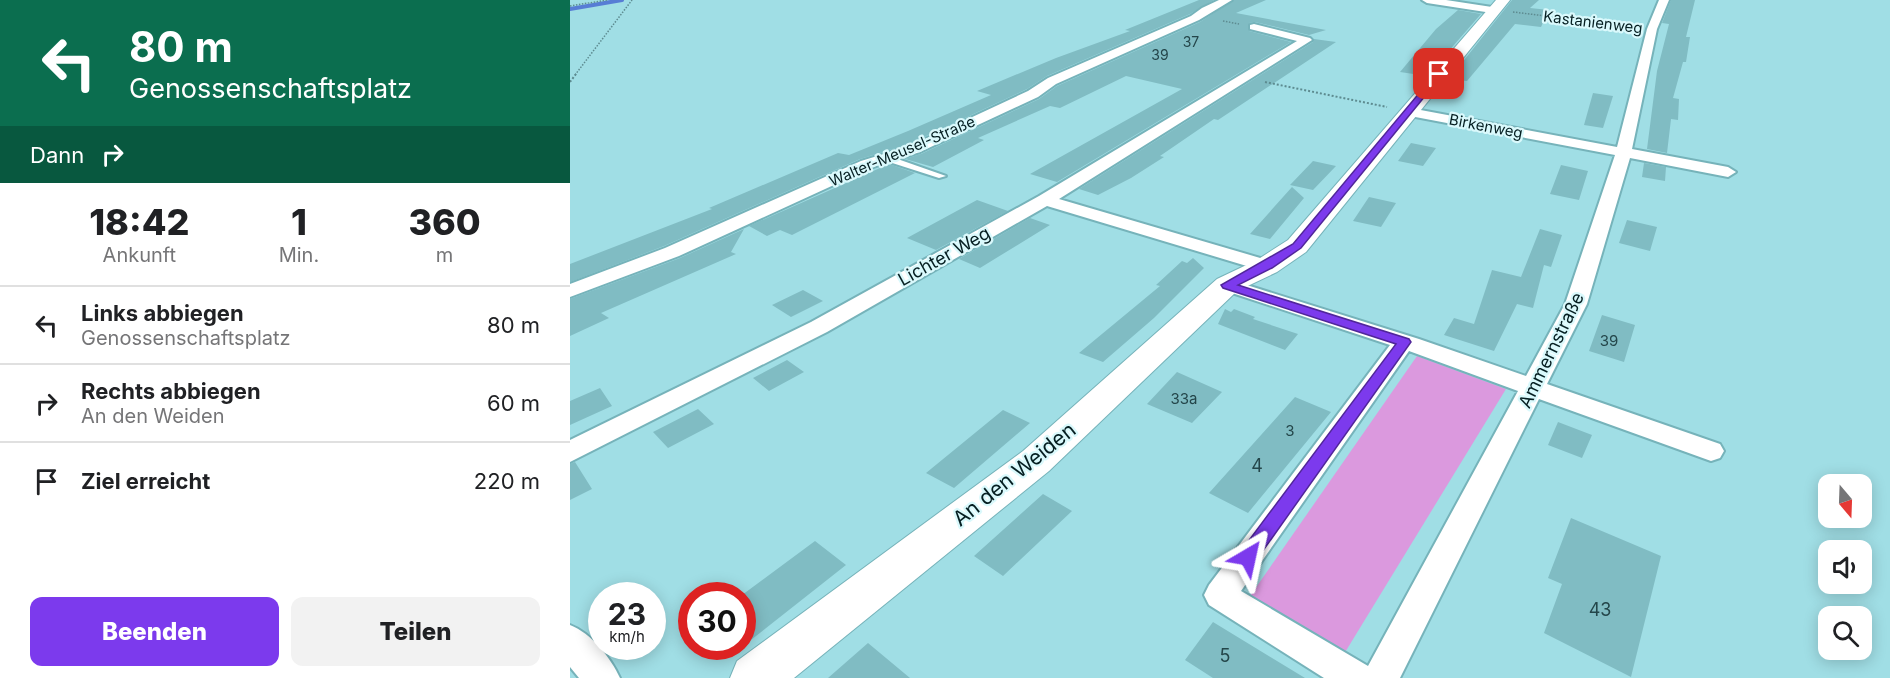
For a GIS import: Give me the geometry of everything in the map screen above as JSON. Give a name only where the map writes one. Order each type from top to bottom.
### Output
[{"type":"street","name":"Walter-Meusel-Straße","points":[[570,291],[672,252],[867,164],[915,149],[1033,94],[1052,81],[1198,16],[1205,10],[1227,0]]},
{"type":"street","points":[[1427,0],[1498,5]]},
{"type":"street","name":"Ammernstraße","points":[[1381,678],[1576,304],[1624,153],[1652,29],[1664,0]]},
{"type":"street","name":"An den Weiden","points":[[755,678],[1036,461],[1227,285],[1268,266],[1297,246],[1498,5]]},
{"type":"street","name":"Lichter Weg","points":[[570,452],[819,327],[1045,200],[1306,40],[1254,27]]},
{"type":"street","name":"Birkenweg","points":[[1410,112],[1728,172]]},
{"type":"street","points":[[1045,200],[1268,266]]},
{"type":"street","points":[[1227,285],[1404,342],[1711,451]]},
{"type":"street","points":[[1356,678],[1220,595],[1404,342]]},
{"type":"street","points":[[570,641],[602,678]]},
{"type":"lane","points":[[886,158],[942,176]]},
{"type":"path","points":[[570,6],[607,0]]},
{"type":"path","points":[[570,82],[632,0]]},
{"type":"path","name":"Kastanienweg","points":[[1498,5],[1652,29]]},
{"type":"path","points":[[1198,16],[1254,27]]},
{"type":"path","points":[[1244,77],[1410,112]]},
{"type":"shaded area","points":[[1417,356],[1506,389],[1344,654],[1250,596]]},
{"type":"building","points":[[1199,0],[1214,0],[1190,14],[1047,76],[1027,89],[909,144],[860,159],[664,246],[570,282],[570,264],[712,209],[709,208],[838,153],[849,155],[908,131],[991,95],[977,91],[1056,58],[1130,31],[1125,30]]},
{"type":"building","points":[[1234,0],[1266,0],[1236,13],[1326,30],[1309,35],[1255,22],[1249,23],[1249,31],[1291,42],[1057,182],[1030,174],[1182,89],[1126,76],[1060,108],[1050,106],[978,138],[984,140],[933,167],[905,159],[921,154],[1039,99],[1057,86],[1200,22]]},
{"type":"building","points":[[1512,0],[1539,0],[1530,8],[1549,10],[1541,27],[1515,24],[1467,81],[1449,79]]},
{"type":"building","points":[[1671,0],[1695,0],[1686,37],[1690,37],[1686,62],[1683,62],[1673,98],[1679,99],[1678,120],[1671,119],[1667,153],[1647,149],[1657,71],[1669,24],[1662,23]]},
{"type":"building","points":[[1458,10],[1481,14],[1427,76],[1400,72],[1436,29]]},
{"type":"building","points":[[1314,39],[1336,42],[1218,120],[1214,119],[1160,156],[1164,157],[1131,178],[1098,195],[1079,189],[1313,42]]},
{"type":"building","points":[[1593,93],[1613,96],[1603,128],[1584,125]]},
{"type":"building","points":[[1411,143],[1436,148],[1423,166],[1398,161]]},
{"type":"building","points":[[1313,161],[1336,166],[1313,190],[1290,185]]},
{"type":"building","points":[[1644,163],[1666,167],[1665,181],[1642,177]]},
{"type":"building","points":[[889,164],[915,173],[792,235],[780,230],[767,236],[749,226]]},
{"type":"building","points":[[1561,165],[1588,171],[1579,200],[1550,194]]},
{"type":"building","points":[[1292,187],[1304,198],[1270,239],[1250,234]]},
{"type":"building","points":[[1369,197],[1396,203],[1381,227],[1353,221]]},
{"type":"building","points":[[977,200],[1008,211],[936,250],[907,238]]},
{"type":"building","points":[[1030,218],[1050,225],[980,268],[959,259]]},
{"type":"building","points":[[1627,220],[1657,227],[1650,251],[1619,243]]},
{"type":"building","points":[[744,229],[731,252],[736,254],[601,313],[609,318],[570,336],[570,299],[680,258]]},
{"type":"building","points":[[1540,229],[1562,235],[1551,267],[1544,265],[1533,308],[1517,304],[1494,351],[1444,335],[1454,318],[1474,324],[1492,270],[1521,277]]},
{"type":"building","points":[[1193,258],[1204,268],[1154,318],[1103,362],[1079,353],[1160,286],[1156,285],[1182,261],[1187,263]]},
{"type":"building","points":[[803,290],[823,301],[791,317],[772,305]]},
{"type":"building","points":[[1225,309],[1231,312],[1234,309],[1255,317],[1253,319],[1298,334],[1285,350],[1218,324]]},
{"type":"building","points":[[1602,315],[1635,325],[1624,362],[1589,351]]},
{"type":"building","points":[[787,360],[804,372],[769,391],[753,378]]},
{"type":"building","points":[[1177,372],[1222,392],[1192,423],[1147,404]]},
{"type":"building","points":[[600,388],[612,406],[570,425],[570,401]]},
{"type":"building","points":[[1295,397],[1331,412],[1248,513],[1209,493]]},
{"type":"building","points":[[698,409],[714,424],[668,448],[653,432]]},
{"type":"building","points":[[1003,410],[1030,423],[954,488],[926,473]]},
{"type":"building","points":[[1558,422],[1592,435],[1582,458],[1548,445]]},
{"type":"building","points":[[575,462],[592,489],[570,500],[570,464]]},
{"type":"building","points":[[1043,494],[1072,511],[1003,576],[974,556]]},
{"type":"building","points":[[1571,518],[1661,556],[1631,677],[1544,633],[1562,584],[1548,578]]},
{"type":"building","points":[[815,541],[846,565],[756,636],[756,585]]},
{"type":"building","points":[[1213,622],[1305,678],[1213,678],[1185,660]]},
{"type":"building","points":[[868,643],[910,678],[828,678]]},
{"type":"waterway","points":[[570,9],[622,0]]},
{"type":"route","points":[[1248,557],[1404,342],[1227,285],[1268,266],[1297,246],[1410,112],[1439,74]]}]
